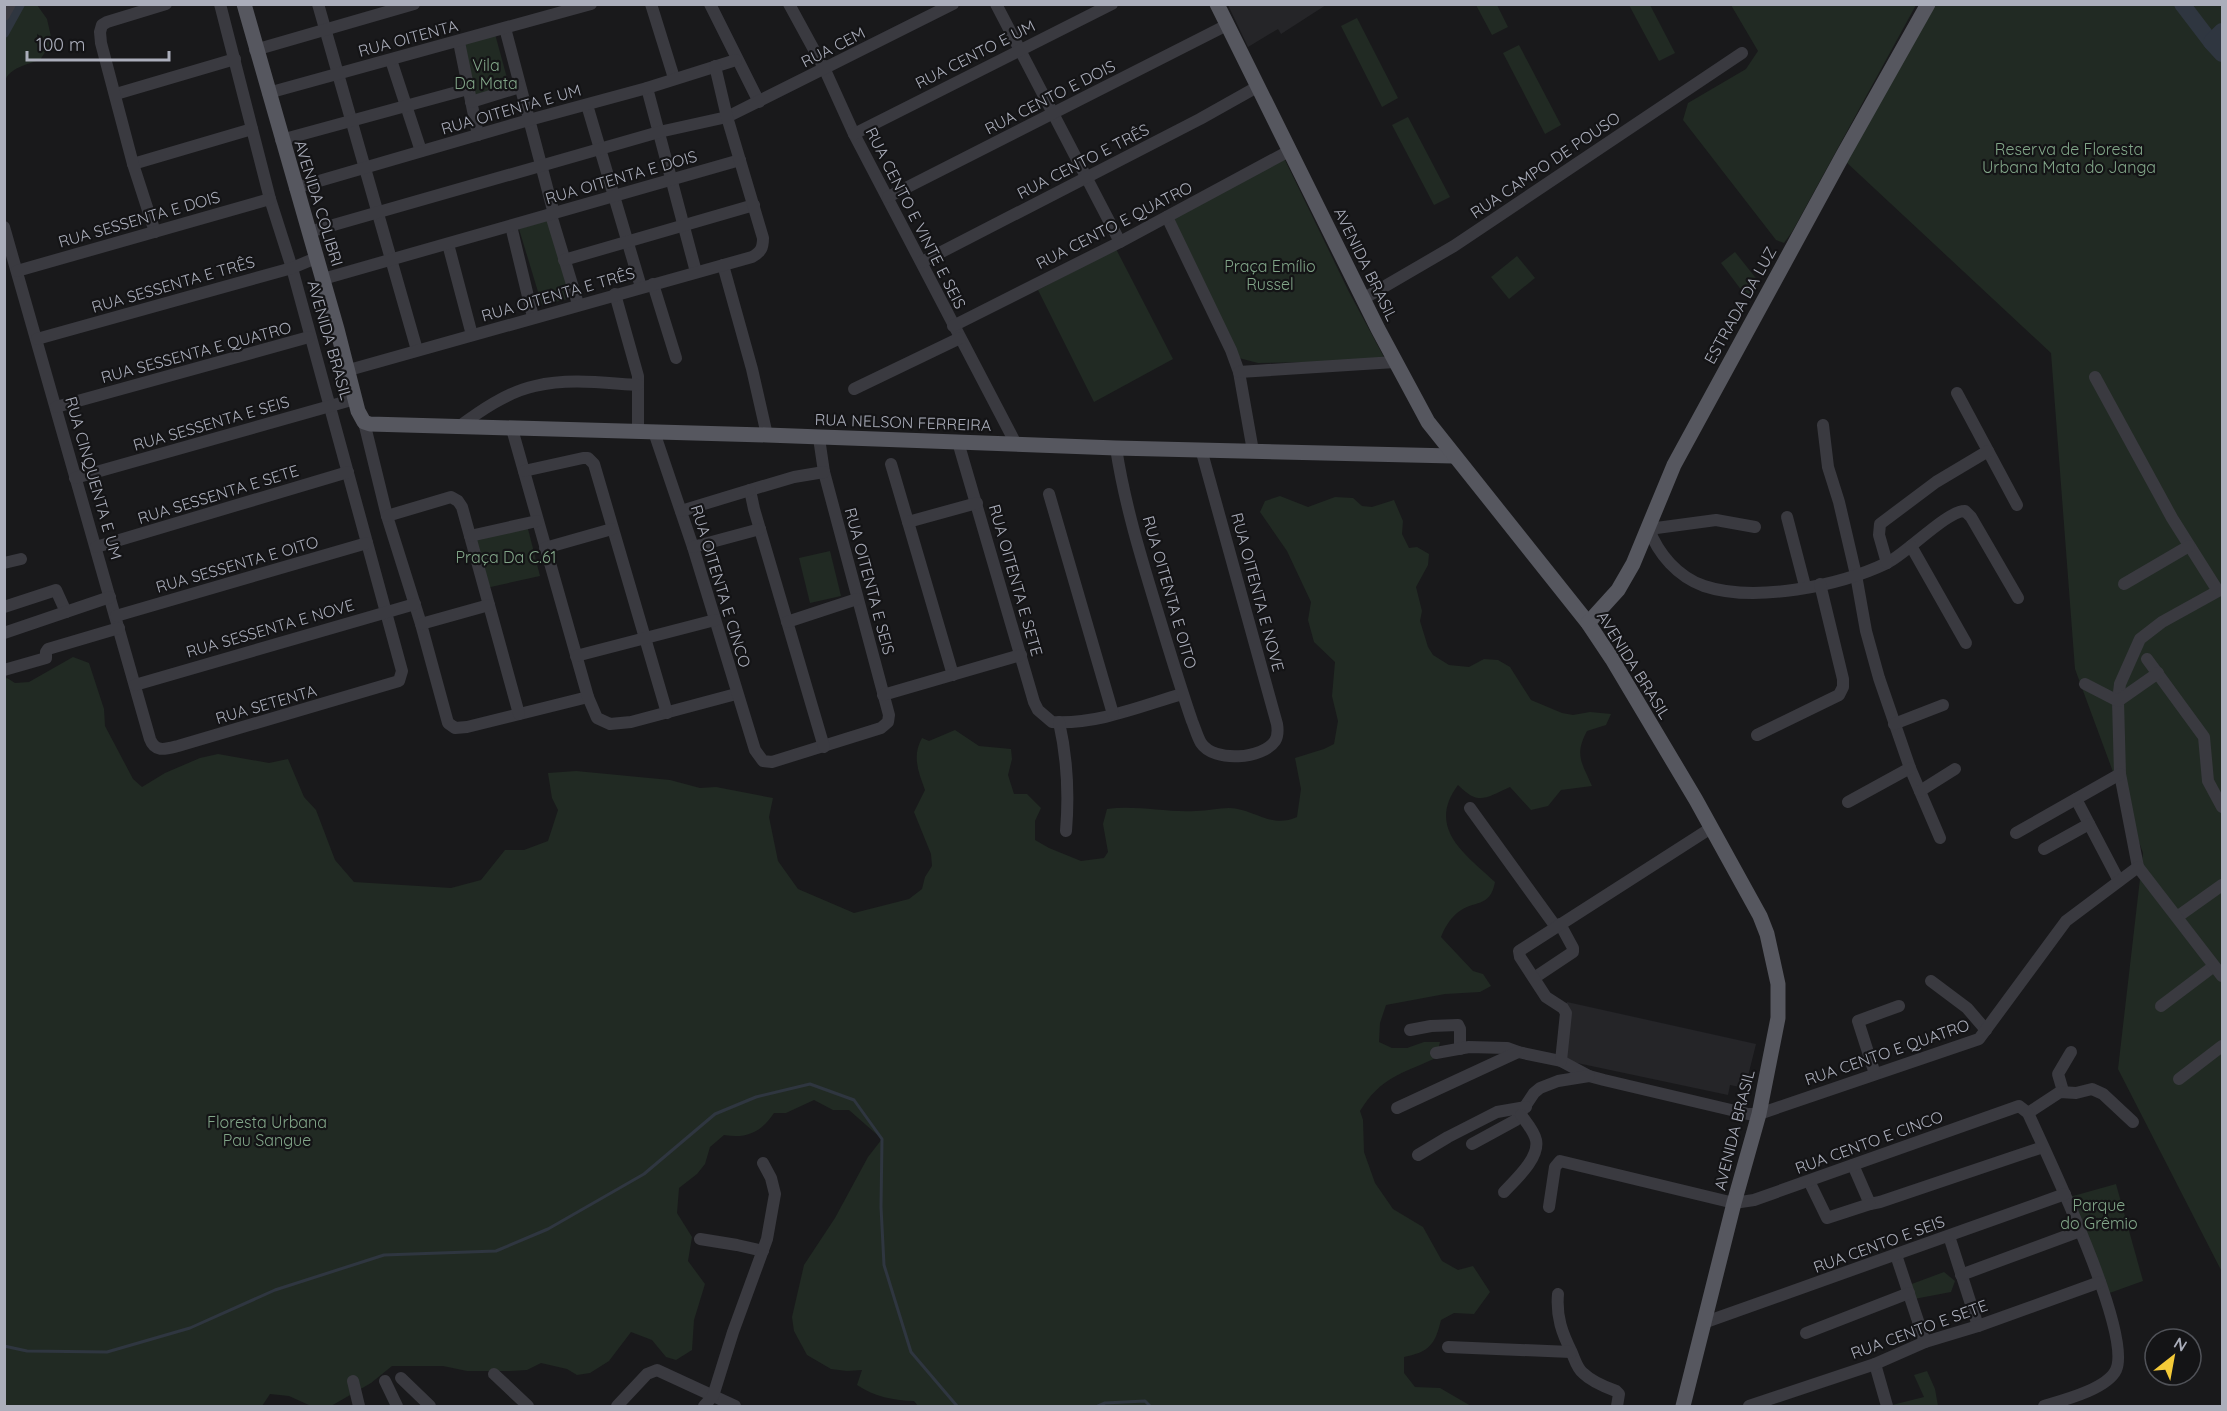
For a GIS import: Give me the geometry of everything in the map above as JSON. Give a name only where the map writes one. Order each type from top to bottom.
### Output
[{"type":"main road","name":"AVENIDA COLIBRI","points":[[244,4],[255,50],[323,279],[359,411]]},
{"type":"main road","name":"AVENIDA BRASIL","points":[[1217,4],[1363,299],[1428,422],[1588,623],[1612,659],[1711,828],[1760,916],[1767,934],[1778,984],[1778,1018],[1759,1114],[1734,1203],[1683,1407]]},
{"type":"main road","name":"ESTRADA DA LUZ","points":[[1588,623],[1618,590],[1633,564],[1680,455],[1847,147],[1928,4]]},
{"type":"main road","name":"RUA NELSON FERREIRA","points":[[359,411],[380,426],[767,435],[1116,448],[1453,456]]},
{"type":"street","points":[[4,15],[10,4]]},
{"type":"street","points":[[155,232],[134,164],[100,32],[102,25],[107,22],[166,4]]},
{"type":"street","name":"AVENIDA BRASIL","points":[[220,4],[270,199],[292,268],[402,671],[402,677],[396,684]]},
{"type":"street","points":[[318,4],[417,350]]},
{"type":"street","points":[[255,50],[414,4]]},
{"type":"street","name":"RUA OITENTA","points":[[268,93],[459,42],[564,8],[591,4]]},
{"type":"street","points":[[651,4],[674,78]]},
{"type":"street","points":[[710,4],[759,102]]},
{"type":"street","name":"RUA CEM","points":[[309,232],[658,132],[727,117],[953,4]]},
{"type":"street","points":[[996,4],[1120,242]]},
{"type":"street","name":"RUA CENTO E UM","points":[[854,134],[1112,4]]},
{"type":"street","name":"RUA CENTO E VINTE E SEIS","points":[[792,5],[854,134],[1016,444]]},
{"type":"street","name":"RUA CENTO E DOIS","points":[[888,197],[1227,25]]},
{"type":"street","points":[[505,28],[542,166],[564,260],[578,304]]},
{"type":"street","points":[[459,42],[478,135]]},
{"type":"street","name":"RUA CAMPO DE POUSO","points":[[1363,299],[1454,246],[1742,53]]},
{"type":"street","points":[[116,94],[235,59]]},
{"type":"street","points":[[391,60],[421,151]]},
{"type":"street","name":"RUA OITENTA E UM","points":[[295,188],[647,88],[736,60]]},
{"type":"street","points":[[564,260],[754,205],[727,117],[715,66]]},
{"type":"street","points":[[471,102],[520,87]]},
{"type":"street","name":"RUA CENTO E TRÊS","points":[[922,262],[1200,119],[1257,87]]},
{"type":"street","points":[[281,140],[468,88]]},
{"type":"street","points":[[647,88],[696,272]]},
{"type":"street","points":[[587,105],[628,241],[676,358]]},
{"type":"street","points":[[134,164],[252,129]]},
{"type":"street","name":"RUA CENTO E QUATRO","points":[[953,326],[1120,242],[1289,151]]},
{"type":"street","name":"RUA OITENTA E DOIS","points":[[323,279],[740,160]]},
{"type":"street","name":"RUA SESSENTA E DOIS","points":[[17,271],[270,199]]},
{"type":"street","name":"RUA OITENTA E TRÊS","points":[[349,370],[759,254],[763,238],[754,205]]},
{"type":"street","points":[[1167,217],[1232,350],[1239,372],[1252,451]]},
{"type":"street","points":[[511,226],[533,317]]},
{"type":"street","name":"RUA CINQUENTA E UM","points":[[4,227],[150,739]]},
{"type":"street","points":[[448,244],[472,335]]},
{"type":"street","name":"RUA SESSENTA E TRÊS","points":[[37,339],[292,268],[316,258]]},
{"type":"street","points":[[723,265],[752,369],[767,435]]},
{"type":"street","points":[[615,294],[633,357],[638,385],[638,432]]},
{"type":"street","name":"RUA SESSENTA E QUATRO","points":[[56,407],[309,337]]},
{"type":"street","points":[[854,389],[960,338]]},
{"type":"street","points":[[1239,372],[1395,362]]},
{"type":"street","points":[[2095,377],[2172,518],[2220,590],[2163,622],[2140,639],[2120,684],[2118,701],[2120,774],[2138,867],[2223,976]]},
{"type":"street","points":[[457,428],[493,405],[533,386],[573,382],[638,385]]},
{"type":"street","points":[[1957,393],[2017,505]]},
{"type":"street","name":"RUA SESSENTA E SEIS","points":[[75,478],[330,406],[359,411]]},
{"type":"street","name":"AVENIDA COLIBRI","points":[[359,411],[387,516],[421,624],[444,715],[455,728],[519,714]]},
{"type":"street","points":[[1823,425],[1828,467],[1856,575],[1869,640],[1894,724],[1940,838]]},
{"type":"street","points":[[512,429],[588,697],[597,718],[609,724],[631,722],[736,694]]},
{"type":"street","name":"RUA OITENTA E CINCO","points":[[654,432],[693,548],[755,750],[763,761],[772,762],[824,747]]},
{"type":"street","name":"RUA OITENTA E SEIS","points":[[819,438],[824,472],[889,715],[888,722],[881,728],[824,747]]},
{"type":"street","name":"RUA OITENTA E SETE","points":[[958,442],[1034,702],[1038,710],[1056,722]]},
{"type":"street","name":"RUA OITENTA E OITO","points":[[1116,448],[1119,471],[1137,541],[1182,694],[1200,742]]},
{"type":"street","name":"RUA OITENTA E NOVE","points":[[1200,742],[1214,753],[1227,757],[1241,756],[1269,748],[1277,737],[1277,724],[1201,449]]},
{"type":"street","points":[[1887,563],[1879,535],[1880,524],[1943,478],[1988,451]]},
{"type":"street","points":[[524,471],[588,458],[594,464],[667,713]]},
{"type":"street","points":[[891,464],[953,675]]},
{"type":"street","name":"RUA SESSENTA E SETE","points":[[96,547],[348,472]]},
{"type":"street","points":[[681,511],[794,477],[824,472]]},
{"type":"street","points":[[751,489],[760,529],[824,747]]},
{"type":"street","points":[[1049,494],[1113,714]]},
{"type":"street","points":[[387,516],[454,498],[462,507],[519,714],[588,697]]},
{"type":"street","points":[[908,522],[977,503]]},
{"type":"street","points":[[1755,527],[1716,520],[1649,529],[1654,542],[1664,556],[1685,576],[1704,586],[1741,592],[1762,592],[1820,584],[1856,575],[1887,563],[1942,521],[1958,511],[1965,511],[1971,517],[2018,598]]},
{"type":"street","points":[[1787,517],[1805,586]]},
{"type":"street","points":[[471,536],[537,521]]},
{"type":"street","points":[[545,548],[612,529]]},
{"type":"street","points":[[693,548],[760,529]]},
{"type":"street","name":"RUA SESSENTA E OITO","points":[[4,670],[46,658],[48,649],[118,622],[367,543]]},
{"type":"street","points":[[1911,546],[1934,582],[1966,643]]},
{"type":"street","points":[[2124,584],[2189,546]]},
{"type":"street","points":[[4,563],[21,559]]},
{"type":"street","points":[[1757,735],[1839,695],[1842,691],[1843,679],[1820,584]]},
{"type":"street","points":[[4,607],[56,590],[66,612]]},
{"type":"street","points":[[4,633],[110,597]]},
{"type":"street","points":[[787,622],[857,599]]},
{"type":"street","name":"RUA SESSENTA E NOVE","points":[[135,685],[415,604]]},
{"type":"street","points":[[421,624],[489,605]]},
{"type":"street","points":[[576,656],[715,620]]},
{"type":"street","points":[[883,695],[1021,656]]},
{"type":"street","points":[[2147,659],[2204,737],[2208,781],[2223,807]]},
{"type":"street","points":[[2118,701],[2158,673]]},
{"type":"street","name":"RUA SETENTA","points":[[150,739],[154,747],[159,750],[166,749],[396,684]]},
{"type":"street","points":[[2085,684],[2118,701]]},
{"type":"street","points":[[1066,831],[1068,795],[1064,747],[1056,722],[1113,714],[1182,694]]},
{"type":"street","points":[[1894,724],[1943,705]]},
{"type":"street","points":[[1848,802],[1910,768]]},
{"type":"street","points":[[1920,791],[1955,769]]},
{"type":"street","points":[[2016,833],[2120,774]]},
{"type":"street","points":[[2076,799],[2119,881]]},
{"type":"street","points":[[1470,808],[1573,948],[1573,952],[1534,978]]},
{"type":"street","points":[[2044,849],[2089,824]]},
{"type":"street","points":[[1561,1061],[1566,1013],[1563,1008],[1550,1001],[1518,952],[1711,828]]},
{"type":"street","name":"RUA CENTO E QUATRO","points":[[1759,1114],[1979,1039],[2066,921],[2138,867]]},
{"type":"street","points":[[2177,917],[2223,885]]},
{"type":"street","points":[[2161,1006],[2214,966]]},
{"type":"street","points":[[1931,981],[1967,1008],[1986,1030]]},
{"type":"street","points":[[1875,1074],[1858,1021],[1899,1006]]},
{"type":"street","points":[[1410,1030],[1431,1026],[1458,1025],[1460,1049]]},
{"type":"street","points":[[1436,1053],[1498,1046],[1561,1061],[1589,1076],[1748,1114],[1759,1114]]},
{"type":"street","points":[[2179,1079],[2223,1046]]},
{"type":"street","points":[[1397,1108],[1518,1052]]},
{"type":"street","points":[[2063,1091],[2058,1074],[2071,1052]]},
{"type":"street","points":[[1472,1144],[1512,1123],[1524,1111],[1534,1093],[1540,1088],[1558,1081],[1589,1076]]},
{"type":"street","points":[[2044,1407],[2077,1401],[2109,1379],[2119,1361],[2116,1338],[2100,1282],[2065,1194],[2028,1113],[2063,1091],[2076,1094],[2092,1089],[2103,1094],[2133,1122]]},
{"type":"street","name":"RUA CENTO E CINCO","points":[[1734,1203],[1754,1200],[2019,1106],[2028,1113]]},
{"type":"street","points":[[1418,1155],[1497,1112],[1524,1111]]},
{"type":"street","points":[[1504,1192],[1526,1168],[1536,1146],[1524,1111]]},
{"type":"street","points":[[1809,1181],[1827,1218],[2043,1147]]},
{"type":"street","points":[[1549,1207],[1555,1167],[1560,1161],[1734,1203]]},
{"type":"street","points":[[704,1407],[713,1396],[733,1332],[763,1251],[772,1216],[775,1194],[771,1178],[763,1163]]},
{"type":"street","points":[[1853,1166],[1870,1203]]},
{"type":"street","name":"RUA CENTO E SEIS","points":[[1703,1323],[2065,1194]]},
{"type":"street","points":[[1961,1275],[2080,1231]]},
{"type":"street","points":[[1949,1236],[1978,1326]]},
{"type":"street","points":[[700,1239],[763,1251]]},
{"type":"street","points":[[1896,1255],[1925,1341]]},
{"type":"street","name":"RUA CENTO E SETE","points":[[1749,1407],[1875,1364],[1925,1341],[1978,1326],[2100,1282]]},
{"type":"street","points":[[1806,1333],[1909,1293]]},
{"type":"street","points":[[1558,1294],[1558,1322],[1571,1352],[1582,1373],[1619,1394],[1617,1407]]},
{"type":"street","points":[[1448,1347],[1571,1352]]},
{"type":"street","points":[[1875,1364],[1887,1407]]},
{"type":"street","points":[[617,1407],[653,1370],[735,1407]]},
{"type":"street","points":[[494,1374],[528,1407]]},
{"type":"street","points":[[401,1378],[430,1407]]},
{"type":"street","points":[[353,1381],[359,1407]]},
{"type":"street","points":[[385,1381],[398,1407]]},
{"type":"shaded area","points":[[1228,5],[1326,5],[1281,34],[1278,29],[1248,47]]},
{"type":"shaded area","points":[[1567,1002],[1756,1044],[1745,1088],[1730,1085],[1728,1095],[1563,1060],[1561,1049]]},
{"type":"green space","points":[[5,5],[37,5],[47,19],[52,41],[40,60],[10,73],[5,81]]},
{"type":"green space","points":[[1476,5],[1497,5],[1508,27],[1492,35]]},
{"type":"green space","points":[[1629,5],[1650,5],[1675,53],[1659,61]]},
{"type":"green space","points":[[1731,5],[1916,5],[1784,243],[1776,240],[1683,120],[1688,103],[1746,69],[1758,51]]},
{"type":"green space","name":"Reserva de Floresta Urbana Mata do Janga","points":[[1932,5],[2222,5],[2222,1272],[2118,1069],[2143,853],[2075,669],[2051,353],[1845,161]]},
{"type":"green space","points":[[1357,18],[1398,98],[1382,107],[1341,26]]},
{"type":"green space","name":"Vila Da Mata","points":[[495,34],[510,89],[473,100],[461,42]]},
{"type":"green space","points":[[1519,45],[1561,125],[1545,134],[1503,53]]},
{"type":"green space","points":[[1408,117],[1450,197],[1434,205],[1392,125]]},
{"type":"green space","name":"Praça Emílio Russel","points":[[1284,158],[1349,292],[1386,361],[1258,363],[1239,358],[1172,219]]},
{"type":"green space","points":[[549,220],[572,298],[542,305],[519,229]]},
{"type":"green space","points":[[1116,249],[1173,359],[1094,402],[1038,290]]},
{"type":"green space","points":[[1735,252],[1759,282],[1748,299],[1721,263]]},
{"type":"green space","points":[[1517,256],[1535,278],[1509,299],[1491,277]]},
{"type":"green space","name":"Floresta Urbana Pau Sangue","points":[[1280,496],[1308,507],[1335,497],[1353,498],[1362,506],[1372,507],[1394,500],[1403,521],[1402,534],[1409,548],[1417,547],[1429,554],[1428,565],[1416,587],[1422,611],[1420,621],[1428,647],[1433,655],[1449,665],[1469,667],[1484,659],[1498,660],[1510,667],[1531,700],[1562,713],[1573,715],[1590,712],[1611,714],[1606,725],[1587,731],[1581,746],[1581,759],[1592,786],[1561,790],[1548,806],[1531,810],[1510,787],[1488,797],[1477,798],[1465,792],[1458,785],[1449,800],[1446,814],[1448,827],[1453,839],[1462,850],[1495,882],[1489,896],[1457,913],[1441,937],[1473,971],[1483,974],[1491,986],[1480,992],[1445,994],[1386,1005],[1380,1023],[1379,1042],[1392,1048],[1407,1048],[1424,1042],[1440,1042],[1436,1058],[1384,1084],[1360,1111],[1363,1120],[1364,1152],[1375,1183],[1393,1209],[1423,1227],[1442,1261],[1458,1270],[1473,1266],[1490,1292],[1474,1314],[1454,1313],[1441,1320],[1430,1346],[1419,1353],[1404,1357],[1404,1373],[1415,1387],[1440,1388],[1471,1406],[918,1406],[914,1401],[892,1399],[870,1392],[857,1385],[862,1370],[831,1369],[807,1355],[794,1331],[792,1317],[804,1265],[835,1218],[868,1157],[882,1139],[849,1110],[833,1110],[814,1100],[786,1113],[774,1113],[753,1133],[740,1136],[724,1135],[710,1147],[705,1164],[697,1174],[679,1188],[677,1213],[692,1237],[688,1261],[705,1284],[694,1320],[692,1350],[676,1360],[666,1357],[652,1340],[631,1332],[609,1361],[590,1373],[577,1375],[567,1369],[541,1363],[527,1370],[510,1371],[467,1371],[443,1366],[392,1366],[371,1383],[331,1406],[311,1406],[289,1396],[270,1394],[262,1406],[5,1406],[4,680],[7,678],[15,683],[29,682],[73,657],[89,663],[104,709],[105,726],[133,779],[142,787],[165,773],[200,758],[218,754],[269,763],[288,759],[304,797],[316,810],[335,860],[354,882],[451,888],[481,880],[505,850],[524,850],[548,841],[558,810],[552,798],[548,773],[576,771],[670,780],[700,788],[716,787],[773,798],[769,817],[778,861],[798,889],[854,913],[909,899],[922,889],[925,877],[932,866],[931,854],[914,812],[925,790],[918,770],[917,751],[922,738],[929,741],[955,730],[979,746],[1011,749],[1012,759],[1008,775],[1014,794],[1027,794],[1041,808],[1035,821],[1035,840],[1081,861],[1104,858],[1108,852],[1103,824],[1107,809],[1200,811],[1229,808],[1271,820],[1288,820],[1297,817],[1301,789],[1295,758],[1334,744],[1338,721],[1332,696],[1335,662],[1314,642],[1308,620],[1311,602],[1287,551],[1260,512],[1265,501]]},
{"type":"green space","name":"Praça Da C.61","points":[[527,525],[540,576],[486,588],[472,537]]},
{"type":"green space","points":[[830,551],[841,596],[810,603],[799,558]]},
{"type":"green space","name":"Parque do Grêmio","points":[[2116,1184],[2143,1281],[2104,1295],[2066,1198]]},
{"type":"green space","points":[[1944,1272],[1955,1281],[1951,1292],[1914,1299],[1909,1285]]},
{"type":"green space","points":[[1927,1371],[1935,1389],[1938,1406],[1892,1405],[1924,1397],[1914,1375]]},
{"type":"waterway","points":[[4,33],[20,4]]},
{"type":"waterway","points":[[2182,4],[2211,42]]},
{"type":"waterway","points":[[2222,31],[2211,42],[2222,54]]},
{"type":"waterway","points":[[4,1346],[27,1351],[107,1352],[190,1328],[275,1290],[384,1255],[496,1251],[548,1229],[644,1174],[715,1114],[756,1097],[810,1084],[854,1100],[882,1139],[881,1207],[884,1265],[911,1352],[957,1406]]},
{"type":"waterway","points":[[1098,1406],[1105,1403],[1145,1401],[1150,1406]]}]
